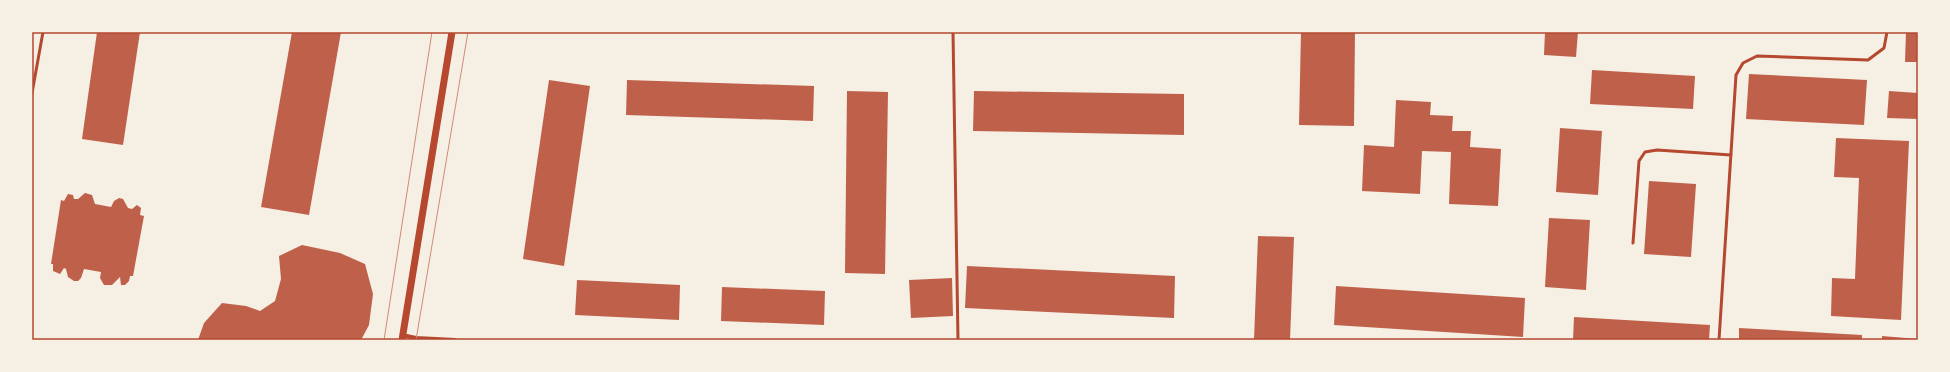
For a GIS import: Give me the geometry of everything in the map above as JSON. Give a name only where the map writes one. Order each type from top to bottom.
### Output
[{"type":"street","points":[[452,32],[402,338],[455,340]]},
{"type":"lane","points":[[32,93],[43,32]]},
{"type":"lane","points":[[953,32],[958,340]]},
{"type":"lane","points":[[1719,340],[1736,74],[1743,62],[1757,56],[1868,60],[1884,48],[1887,32]]},
{"type":"lane","points":[[1633,243],[1639,161],[1646,152],[1657,150],[1731,155]]},
{"type":"building","points":[[97,32],[140,32],[123,145],[82,139]]},
{"type":"building","points":[[292,32],[341,32],[309,215],[261,207]]},
{"type":"building","points":[[1301,32],[1355,32],[1354,126],[1299,125]]},
{"type":"building","points":[[1545,32],[1578,32],[1576,57],[1544,55]]},
{"type":"building","points":[[1906,32],[1918,32],[1918,62],[1905,62]]},
{"type":"building","points":[[1592,70],[1695,76],[1693,109],[1590,104]]},
{"type":"building","points":[[1749,74],[1867,80],[1864,125],[1746,119]]},
{"type":"building","points":[[549,80],[590,86],[564,266],[523,259]]},
{"type":"building","points":[[627,80],[814,86],[813,121],[626,115]]},
{"type":"building","points":[[847,91],[888,92],[885,274],[845,273]]},
{"type":"building","points":[[974,91],[1184,94],[1184,135],[973,131]]},
{"type":"building","points":[[1889,91],[1918,93],[1918,119],[1887,118]]},
{"type":"building","points":[[1396,100],[1431,102],[1430,115],[1453,116],[1452,131],[1471,131],[1470,147],[1501,149],[1498,206],[1449,204],[1451,152],[1422,151],[1420,194],[1362,191],[1364,145],[1394,147]]},
{"type":"building","points":[[1560,128],[1602,131],[1598,195],[1556,192]]},
{"type":"building","points":[[1836,138],[1909,141],[1901,320],[1831,316],[1832,278],[1855,279],[1859,178],[1834,177]]},
{"type":"building","points":[[1649,181],[1696,184],[1691,257],[1644,254]]},
{"type":"building","points":[[85,193],[92,195],[95,204],[111,207],[114,201],[119,198],[123,199],[128,208],[132,209],[137,205],[141,208],[140,215],[144,216],[133,276],[130,276],[129,281],[125,285],[121,285],[120,277],[112,285],[104,285],[100,278],[101,272],[84,269],[81,278],[78,281],[74,281],[68,277],[66,269],[64,268],[60,274],[53,271],[53,264],[51,264],[61,200],[64,201],[68,194],[73,195],[74,199],[78,199]]},
{"type":"building","points":[[1549,218],[1590,220],[1586,290],[1545,287]]},
{"type":"building","points":[[1258,236],[1294,237],[1290,340],[1254,340]]},
{"type":"building","points":[[302,245],[340,253],[365,264],[373,294],[369,325],[361,340],[198,340],[204,323],[222,303],[246,306],[260,311],[275,301],[281,279],[279,256]]},
{"type":"building","points":[[967,266],[1175,276],[1174,318],[965,308]]},
{"type":"building","points":[[952,278],[953,316],[911,318],[909,280]]},
{"type":"building","points":[[577,280],[680,285],[679,320],[575,315]]},
{"type":"building","points":[[1336,286],[1525,298],[1523,337],[1334,325]]},
{"type":"building","points":[[722,287],[825,291],[824,325],[721,321]]},
{"type":"building","points":[[1574,317],[1710,325],[1709,340],[1573,340]]},
{"type":"building","points":[[1739,328],[1862,335],[1862,340],[1739,340]]},
{"type":"building","points":[[1882,336],[1918,339],[1918,340],[1882,340]]},
{"type":"tram line","points":[[384,340],[432,32]]},
{"type":"tram line","points":[[416,340],[468,32]]}]
